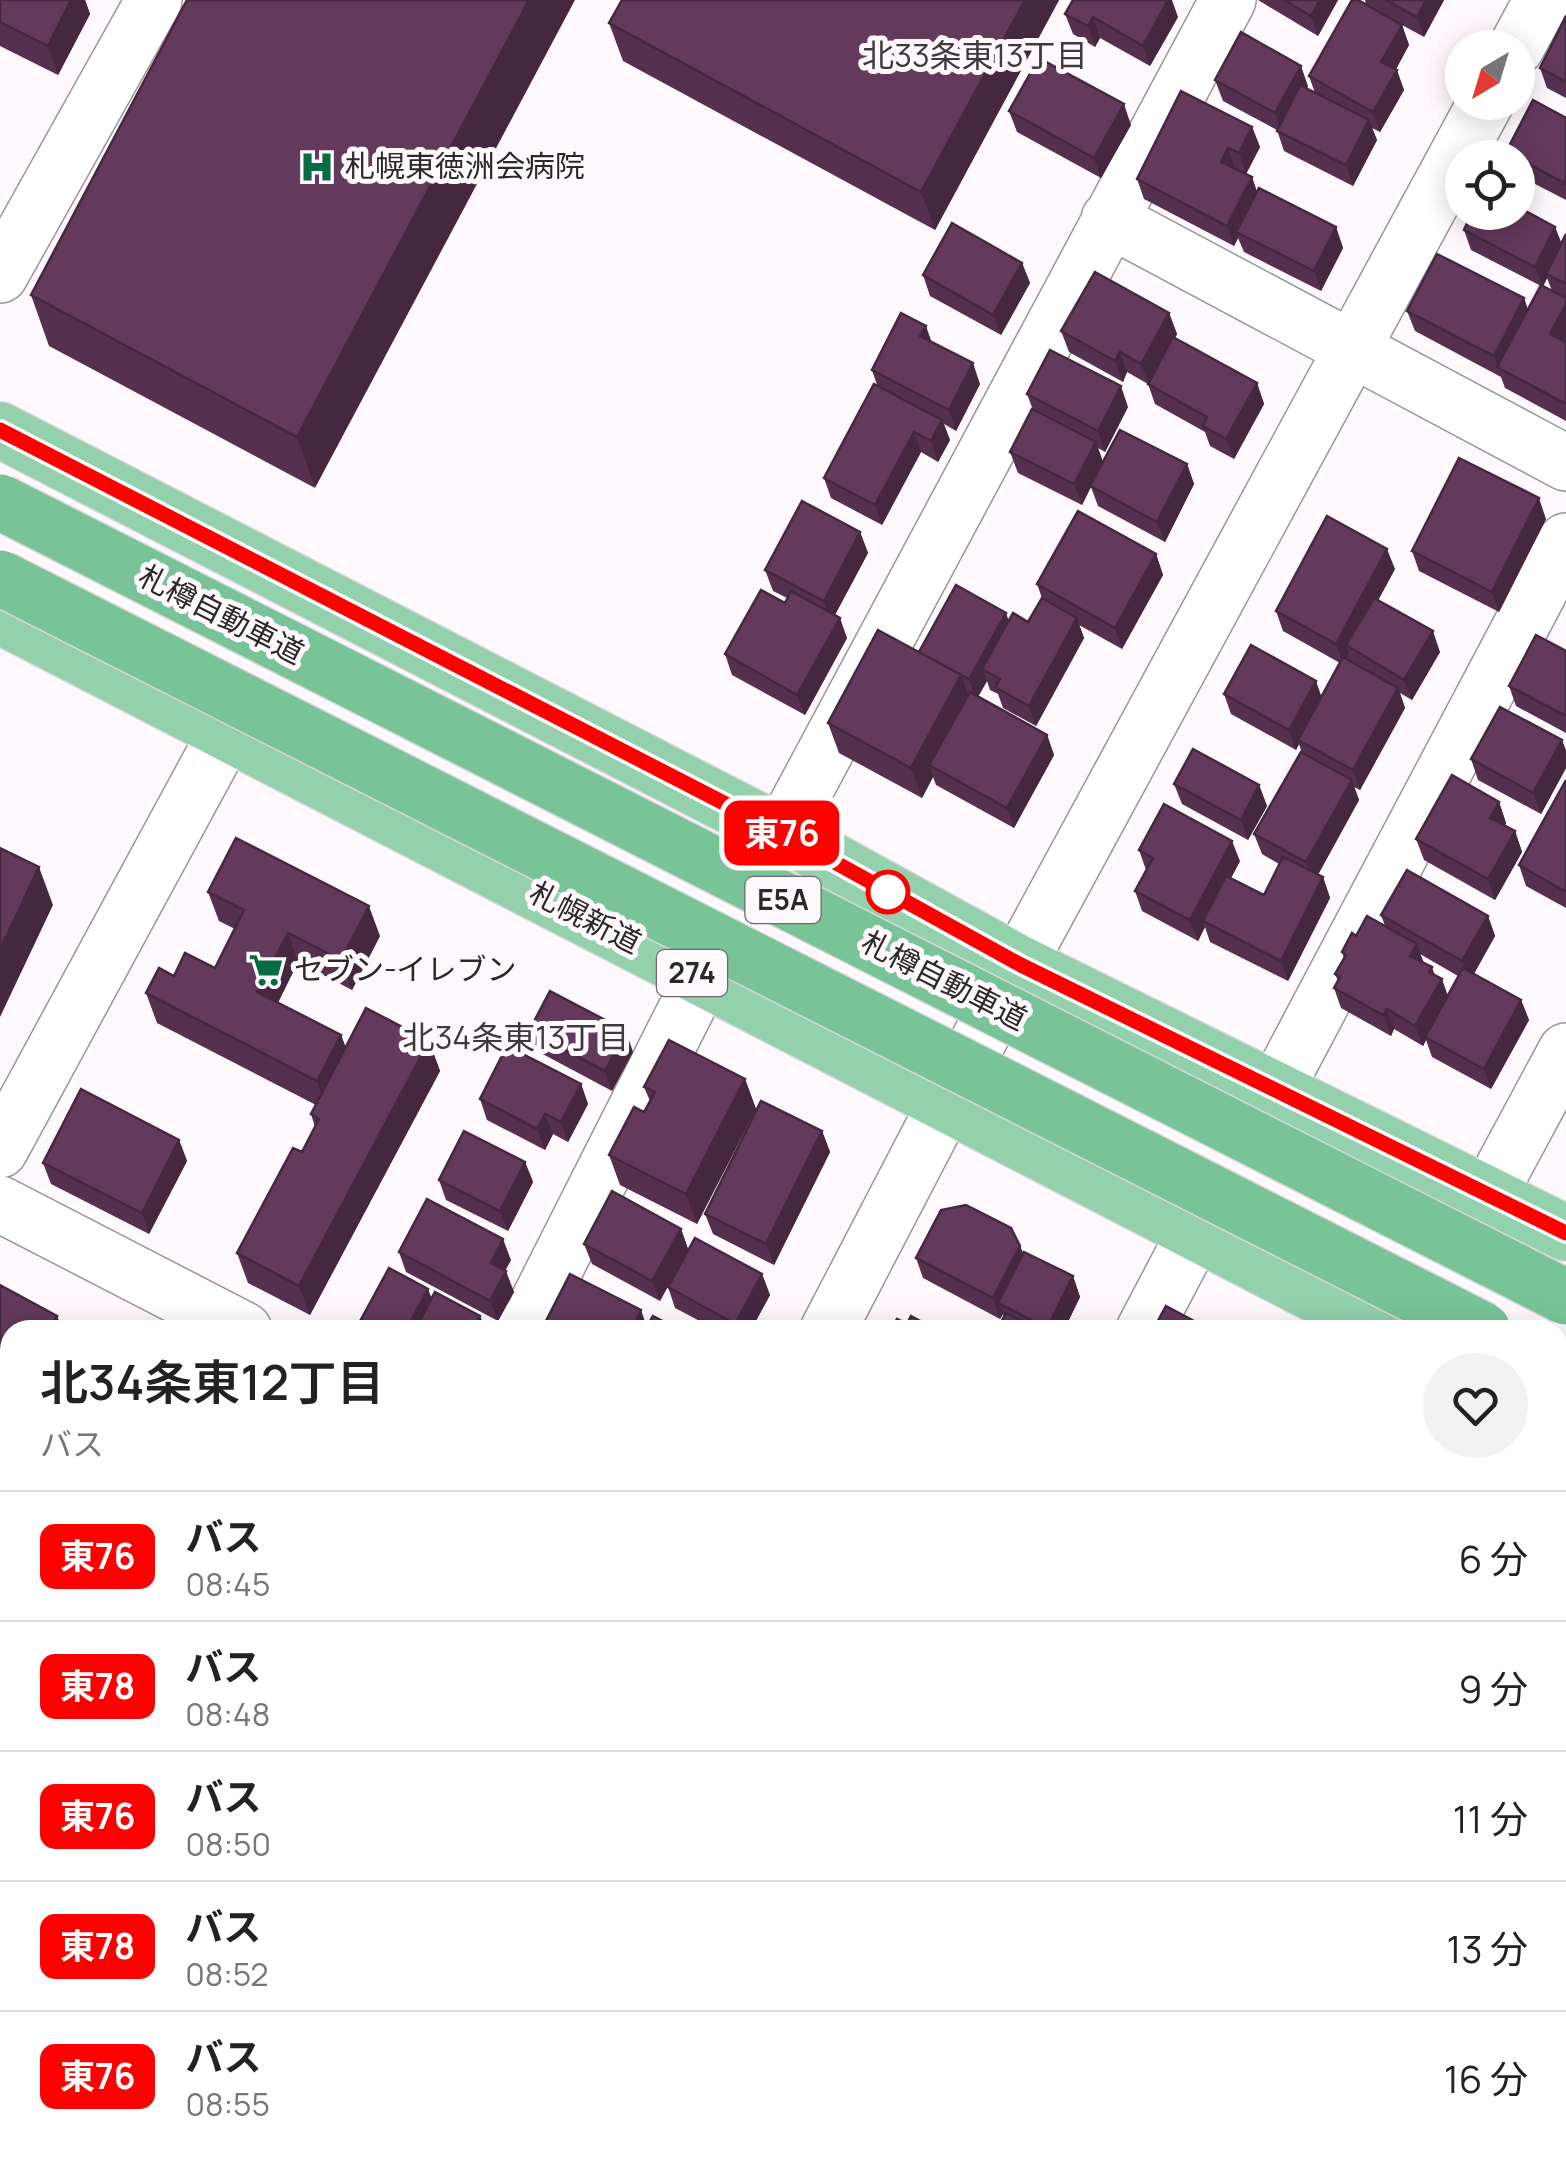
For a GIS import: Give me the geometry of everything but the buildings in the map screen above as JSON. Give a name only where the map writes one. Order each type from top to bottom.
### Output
[{"type":"highway","points":[[0,430],[782,833],[1019,964],[1566,1233]]},
{"type":"highway","name":"札樽自動車道","points":[[0,502],[1566,1297]]},
{"type":"highway","name":"E5A","points":[[0,578],[1463,1320]]},
{"type":"highway","name":"札幌新道","points":[[0,616],[1365,1320]]},
{"type":"street","points":[[0,275],[154,0]]},
{"type":"street","points":[[782,833],[1228,0]]},
{"type":"street","points":[[1526,30],[1542,0]]},
{"type":"street","points":[[833,1320],[1019,964],[1476,120]]},
{"type":"street","points":[[1109,219],[1566,463]]},
{"type":"street","points":[[1276,1091],[1566,541]]},
{"type":"street","points":[[0,1150],[226,732]]},
{"type":"street","points":[[529,1320],[702,978]]},
{"type":"street","points":[[1488,1196],[1566,1051]]},
{"type":"street","points":[[0,1204],[209,1320]]},
{"type":"street","points":[[1149,1320],[1195,1233]]},
{"type":"bus line","name":"東76","points":[[0,430],[782,833],[1019,964],[1566,1233]]},
{"type":"place","name":"札幌東徳洲会病院","points":[[317,167]]},
{"type":"place","name":"セブン-イレブン","points":[[266,970]]},
{"type":"district","name":"北33条東13丁目","points":[[975,56]]},
{"type":"district","name":"北34条東13丁目","points":[[516,1038]]}]
